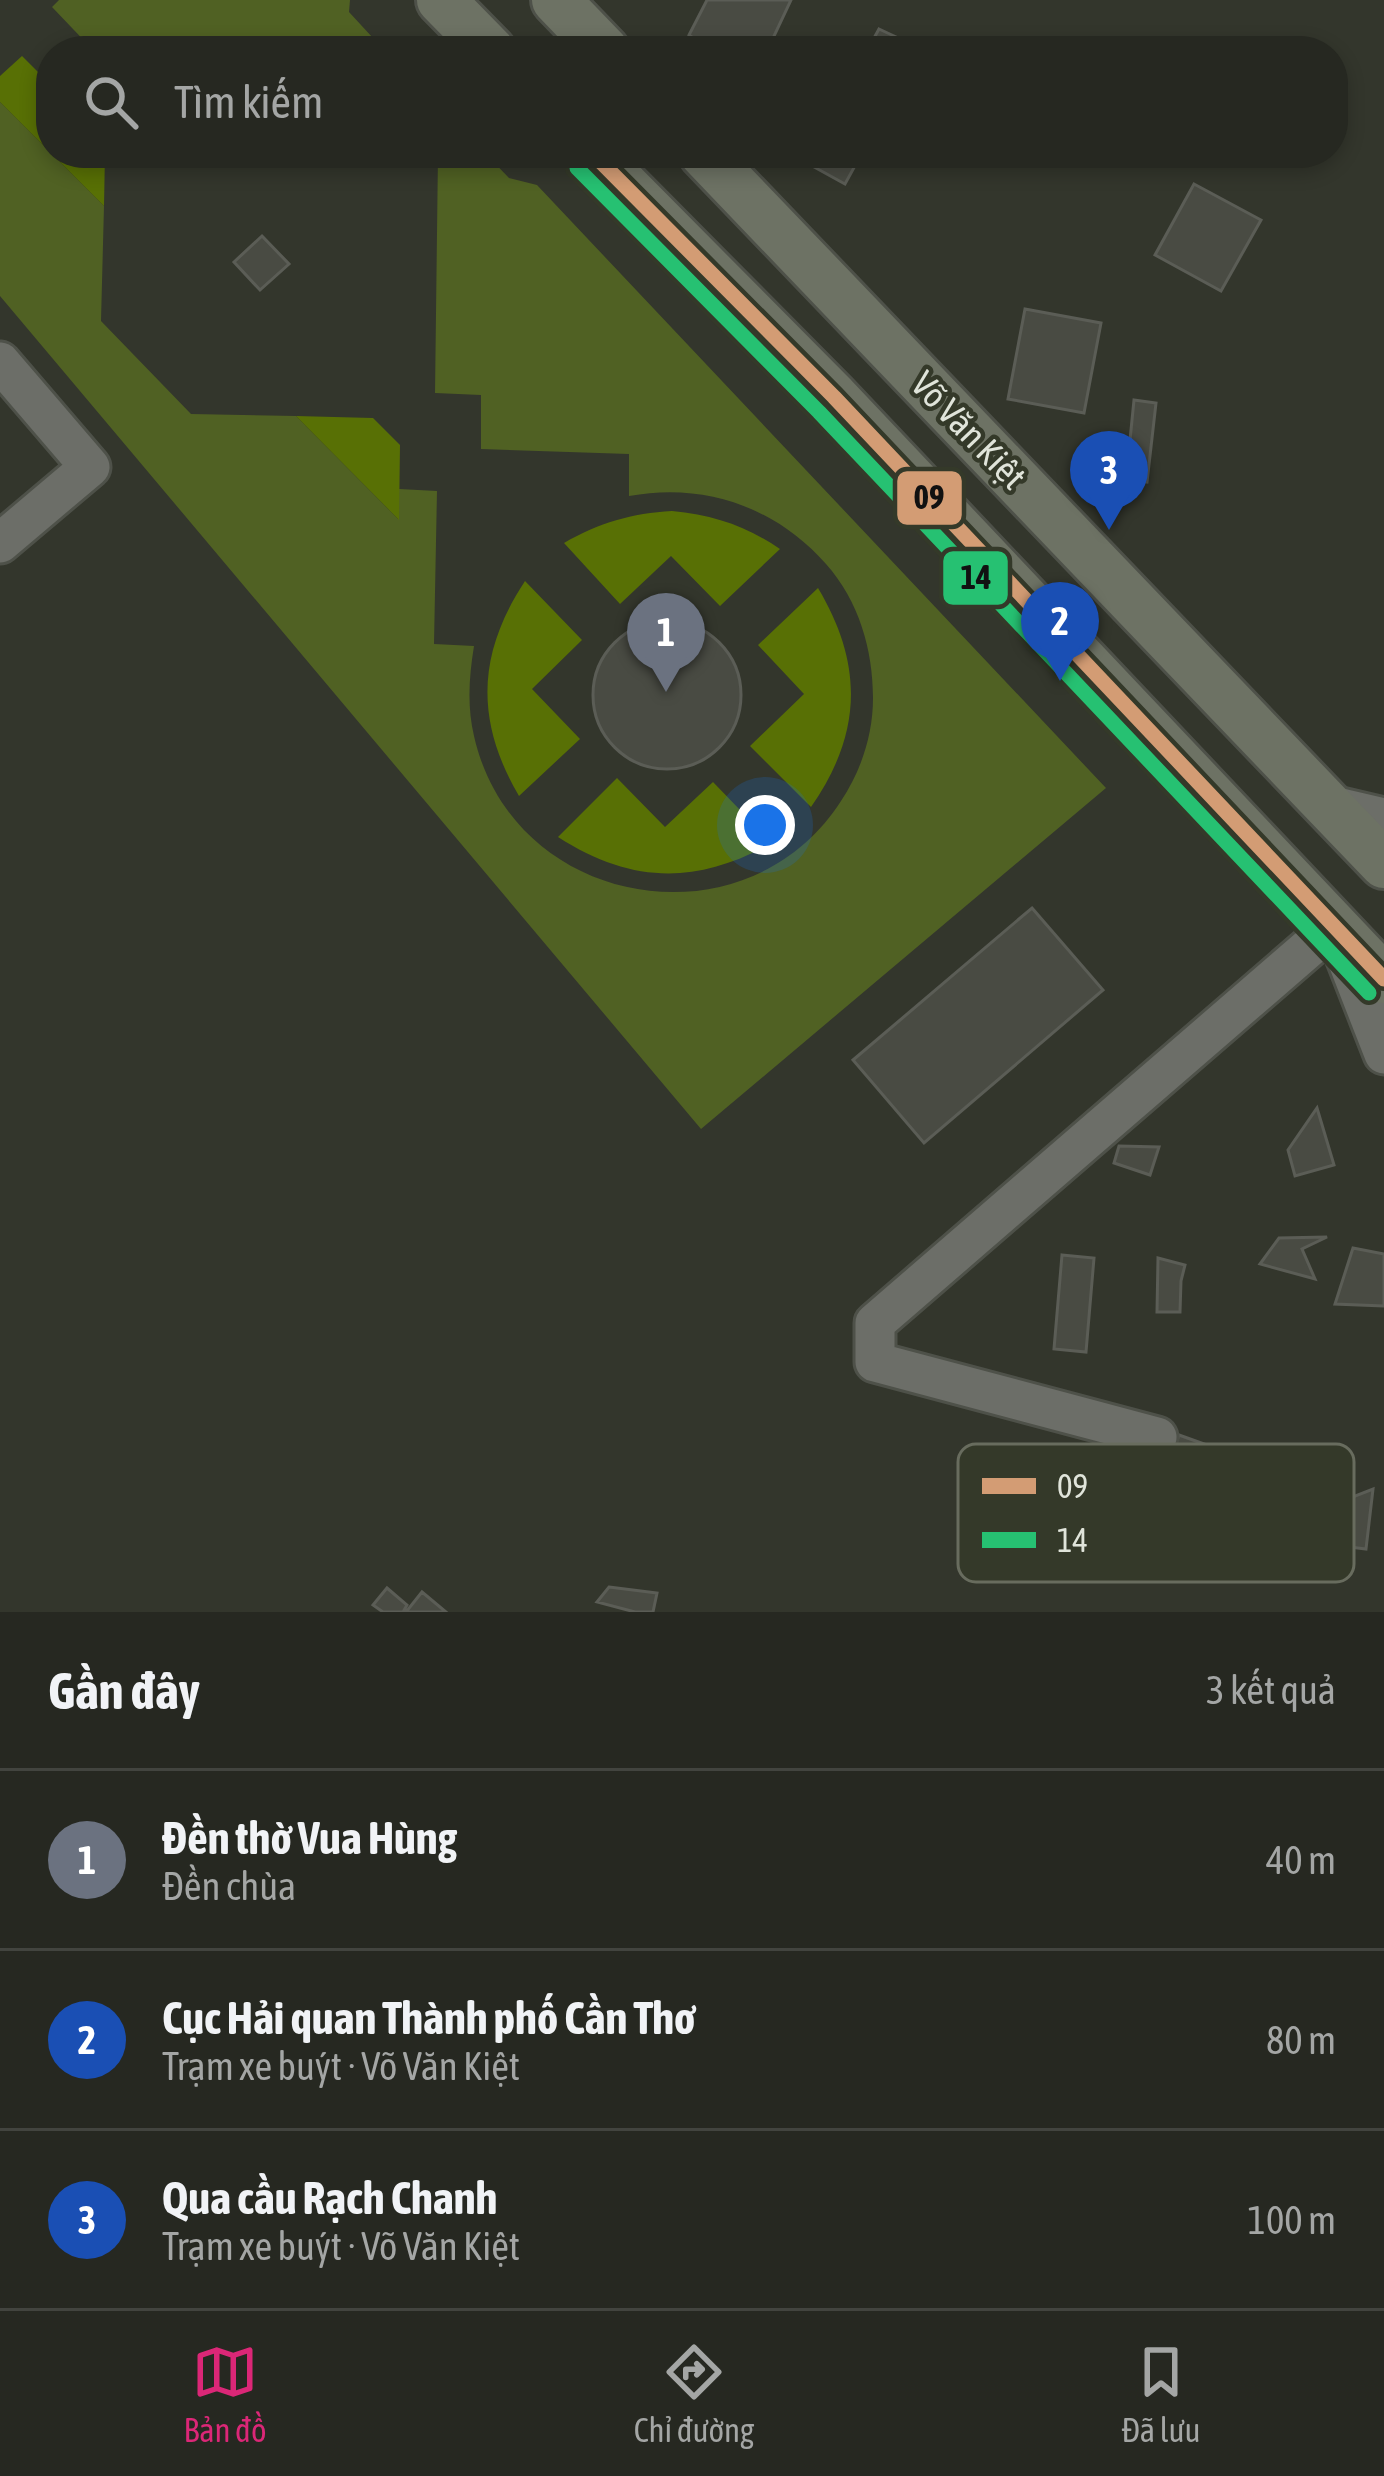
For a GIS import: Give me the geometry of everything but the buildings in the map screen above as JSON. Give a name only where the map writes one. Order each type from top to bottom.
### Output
[{"type":"main road","points":[[441,0],[476,36]]},
{"type":"main road","points":[[556,0],[591,36]]},
{"type":"main road","name":"Võ Văn Kiệt","points":[[607,168],[834,397],[1384,979]]},
{"type":"main road","name":"Võ Văn Kiệt","points":[[717,168],[1384,864]]},
{"type":"street","points":[[0,362],[90,467],[0,543]]},
{"type":"street","points":[[1328,805],[1384,818]]},
{"type":"street","points":[[1157,1437],[875,1362],[874,1323],[1334,926],[1384,1054]]},
{"type":"shaded area","points":[[59,0],[350,0],[349,12],[371,36],[80,36],[52,7]]},
{"type":"shaded area","points":[[22,56],[36,70],[36,138],[0,102],[0,76]]},
{"type":"shaded area","points":[[0,102],[36,138],[36,168],[66,168],[104,206],[101,321],[191,414],[296,416],[398,519],[399,489],[437,491],[434,644],[474,646],[470,691],[474,736],[497,795],[534,840],[582,872],[636,889],[693,891],[749,878],[800,848],[841,801],[854,777],[871,725],[867,644],[837,578],[784,527],[737,503],[711,496],[629,496],[629,454],[481,449],[481,395],[435,393],[438,168],[499,168],[509,178],[537,185],[1106,788],[701,1129],[0,296]]},
{"type":"shaded area","points":[[66,168],[105,168],[104,206]]},
{"type":"shaded area","points":[[296,416],[373,418],[400,445],[399,520]]},
{"type":"shaded area","points":[[672,511],[729,523],[780,549],[720,606],[671,556],[620,604],[564,543],[616,520]]},
{"type":"shaded area","points":[[525,581],[582,640],[532,689],[580,739],[519,796],[495,741],[488,688],[498,635]]},
{"type":"shaded area","points":[[818,588],[843,644],[851,699],[840,753],[811,807],[750,746],[804,694],[758,645]]},
{"type":"shaded area","points":[[617,778],[665,827],[713,782],[772,843],[717,866],[664,873],[612,864],[558,837]]},
{"type":"transit line","name":"14","points":[[577,168],[819,412],[1369,993]]},
{"type":"transit line","name":"09","points":[[607,168],[834,397],[1384,979]]},
{"type":"place","name":"Qua cầu Rạch Chanh","points":[[1109,530]]},
{"type":"place","name":"Cục Hải quan Thành phố Cần Thơ","points":[[1060,681]]},
{"type":"place","name":"Đền thờ Vua Hùng","points":[[666,692]]}]
